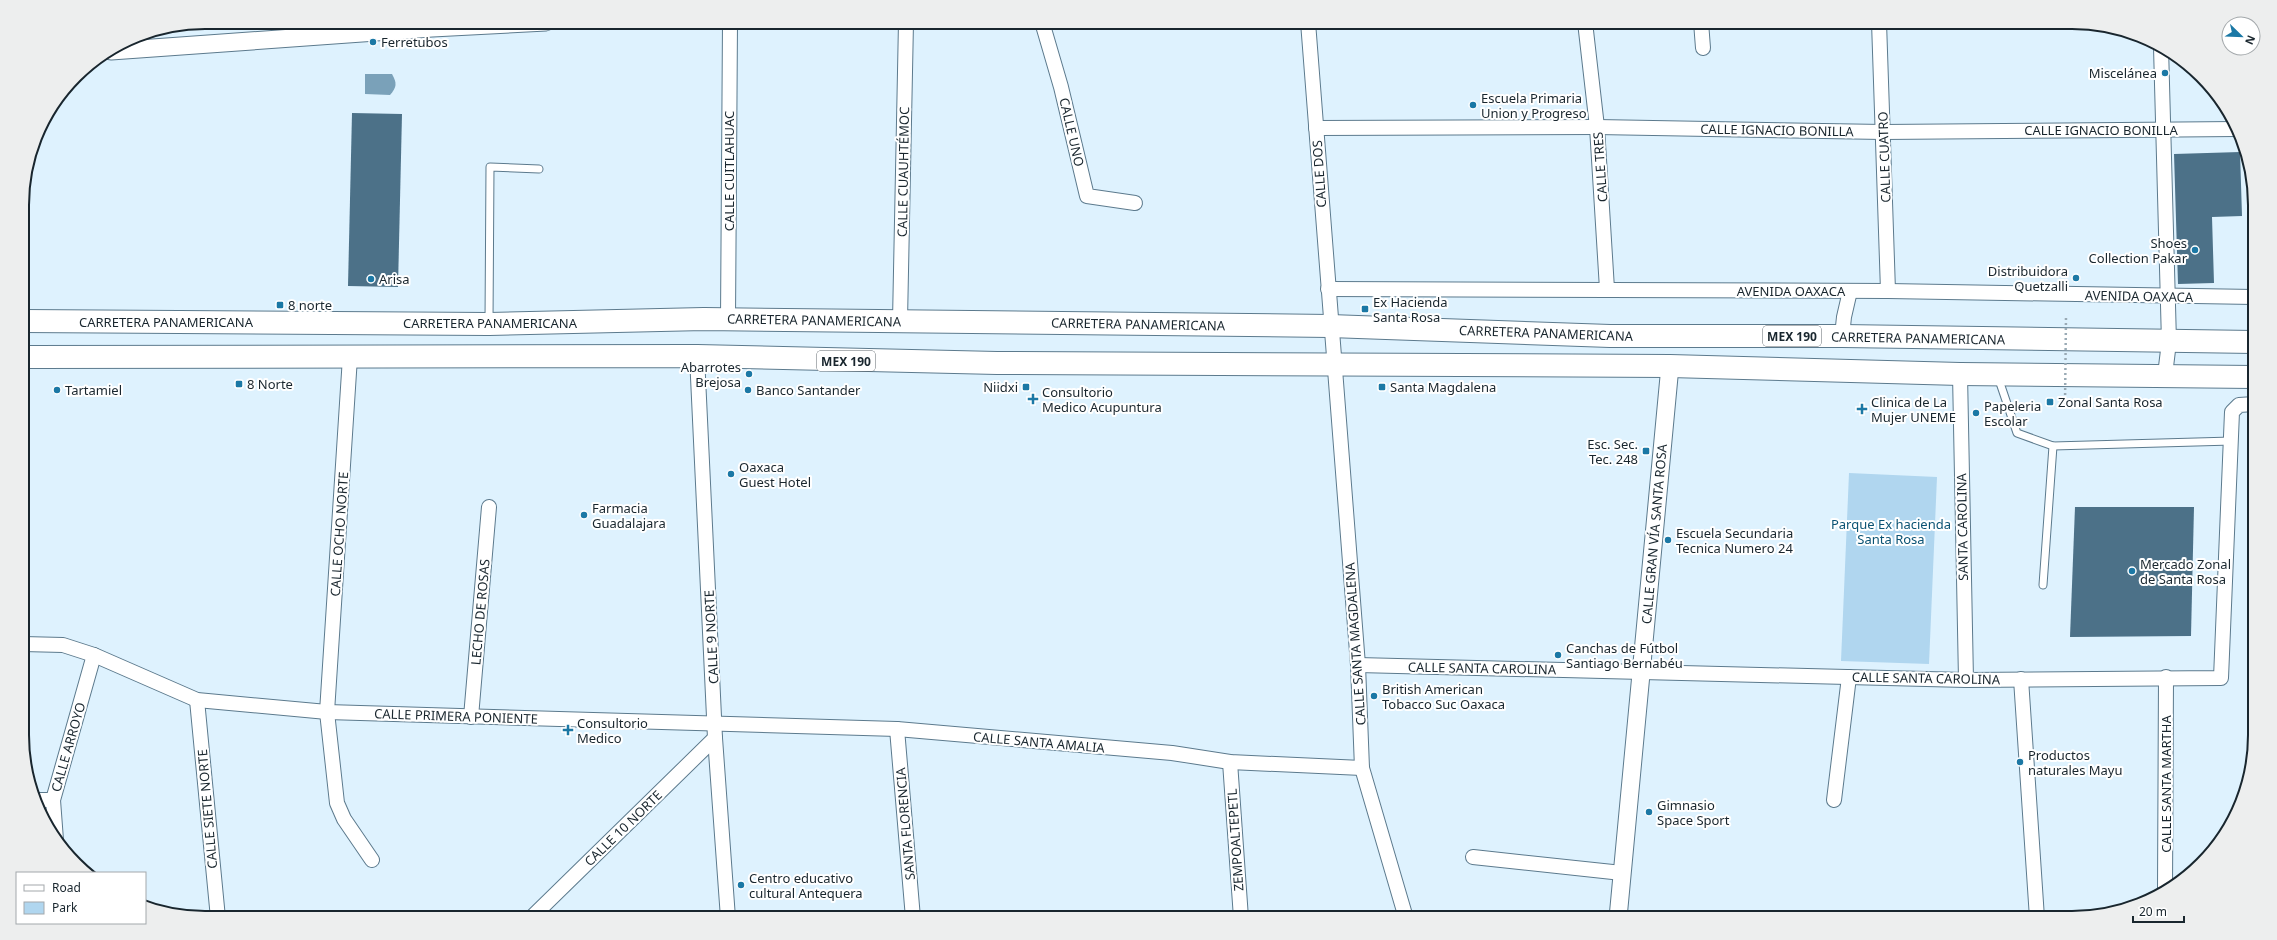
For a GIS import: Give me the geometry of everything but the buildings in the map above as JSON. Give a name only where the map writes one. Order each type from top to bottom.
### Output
[{"type":"highway","name":"CARRETERA PANAMERICANA","points":[[29,321],[489,324],[728,319],[1330,326],[1610,336],[1842,336],[2248,342]]},
{"type":"highway","name":"MEX 190","points":[[29,357],[697,356],[997,363],[1670,366],[1997,375],[2165,375],[2248,378]]},
{"type":"street","points":[[122,50],[418,29]]},
{"type":"street","name":"CALLE CUITLAHUAC","points":[[728,319],[730,29]]},
{"type":"street","name":"CALLE CUAUHTÉMOC","points":[[900,322],[906,29]]},
{"type":"street","name":"CALLE UNO","points":[[1044,29],[1061,87],[1087,196],[1135,203]]},
{"type":"street","name":"CALLE DOS","points":[[1309,29],[1330,326]]},
{"type":"street","name":"CALLE TRES","points":[[1586,29],[1597,127],[1607,289]]},
{"type":"street","points":[[1702,29],[1703,48]]},
{"type":"street","name":"CALLE CUATRO","points":[[1879,29],[1888,291]]},
{"type":"street","points":[[2161,54],[2169,342],[2165,375]]},
{"type":"street","name":"CALLE IGNACIO BONILLA","points":[[1316,128],[1597,127],[1883,132],[2231,129]]},
{"type":"street","name":"AVENIDA OAXACA","points":[[1328,289],[1888,291],[2248,297]]},
{"type":"street","points":[[1842,336],[1844,317],[1850,291]]},
{"type":"street","name":"CALLE SANTA MAGDALENA","points":[[1330,326],[1358,665],[1362,768],[1404,911]]},
{"type":"street","name":"CALLE 9 NORTE","points":[[697,356],[716,723],[715,738],[727,911]]},
{"type":"street","name":"CALLE OCHO NORTE","points":[[350,357],[327,712],[337,803],[344,819],[372,860]]},
{"type":"street","name":"CALLE GRAN VÍA SANTA ROSA","points":[[1619,911],[1670,366]]},
{"type":"street","name":"SANTA CAROLINA","points":[[1960,374],[1966,680]]},
{"type":"street","name":"CALLE SANTA CAROLINA","points":[[1358,665],[1966,680],[2221,678],[2232,412],[2236,406],[2248,404]]},
{"type":"street","name":"LECHO DE ROSAS","points":[[471,717],[489,507]]},
{"type":"street","name":"CALLE PRIMERA PONIENTE","points":[[29,644],[63,645],[94,655],[197,700],[327,712],[716,723]]},
{"type":"street","name":"CALLE ARROYO","points":[[55,826],[53,800],[94,655]]},
{"type":"street","points":[[1834,800],[1849,677]]},
{"type":"street","name":"CALLE SANTA MARTHA","points":[[2165,884],[2166,678]]},
{"type":"street","points":[[2021,679],[2037,911]]},
{"type":"street","name":"CALLE SIETE NORTE","points":[[197,700],[217,911]]},
{"type":"street","name":"CALLE SANTA AMALIA","points":[[716,723],[898,729],[1172,753],[1230,762],[1362,768]]},
{"type":"street","name":"SANTA FLORENCIA","points":[[898,729],[912,911]]},
{"type":"street","name":"CALLE 10 NORTE","points":[[537,911],[715,738]]},
{"type":"street","name":"ZEMPOALTEPETL","points":[[1230,762],[1241,911]]},
{"type":"street","points":[[41,800],[53,800]]},
{"type":"street","points":[[1473,857],[1622,873]]},
{"type":"lane","points":[[489,324],[490,167],[539,169]]},
{"type":"lane","points":[[1997,375],[2017,433],[2053,446],[2232,441]]},
{"type":"lane","points":[[2043,585],[2053,446]]},
{"type":"path","points":[[2065,406],[2066,316]]},
{"type":"green space","name":"Parque Ex hacienda Santa Rosa","points":[[1849,473],[1937,477],[1929,664],[1841,661]]},
{"type":"shaded area","points":[[365,74],[392,74],[395,80],[394,90],[390,95],[365,94]]},
{"type":"place","name":"Ferretubos","points":[[373,42]]},
{"type":"place","name":"Miscelánea","points":[[2165,73]]},
{"type":"place","name":"Escuela Primaria Union y Progreso","points":[[1473,105]]},
{"type":"place","name":"Shoes Collection Pakar","points":[[2195,250]]},
{"type":"place","name":"Distribuidora Quetzalli","points":[[2076,278]]},
{"type":"place","name":"Arisa","points":[[371,279]]},
{"type":"place","name":"8 norte","points":[[280,305]]},
{"type":"place","name":"Ex Hacienda Santa Rosa","points":[[1365,309]]},
{"type":"place","name":"Abarrotes Brejosa","points":[[749,374]]},
{"type":"place","name":"8 Norte","points":[[239,384]]},
{"type":"place","name":"Niidxi","points":[[1026,387]]},
{"type":"place","name":"Santa Magdalena","points":[[1382,387]]},
{"type":"place","name":"Tartamiel","points":[[57,390]]},
{"type":"place","name":"Banco Santander","points":[[748,390]]},
{"type":"place","name":"Consultorio Medico Acupuntura","points":[[1033,399]]},
{"type":"place","name":"Zonal Santa Rosa","points":[[2050,402]]},
{"type":"place","name":"Clinica de La Mujer UNEME","points":[[1862,409]]},
{"type":"place","name":"Papeleria Escolar","points":[[1976,413]]},
{"type":"place","name":"Esc. Sec. Tec. 248","points":[[1646,451]]},
{"type":"place","name":"Oaxaca Guest Hotel","points":[[731,474]]},
{"type":"place","name":"Farmacia Guadalajara","points":[[584,515]]},
{"type":"place","name":"Escuela Secundaria Tecnica Numero 24","points":[[1668,540]]},
{"type":"place","name":"Mercado Zonal de Santa Rosa","points":[[2132,571]]},
{"type":"place","name":"Canchas de Fútbol Santiago Bernabéu","points":[[1558,655]]},
{"type":"place","name":"British American Tobacco Suc Oaxaca","points":[[1374,696]]},
{"type":"place","name":"Consultorio Medico","points":[[568,730]]},
{"type":"place","name":"Productos naturales Mayu","points":[[2020,762]]},
{"type":"place","name":"Gimnasio Space Sport","points":[[1649,812]]},
{"type":"place","name":"Centro educativo cultural Antequera","points":[[741,885]]}]
